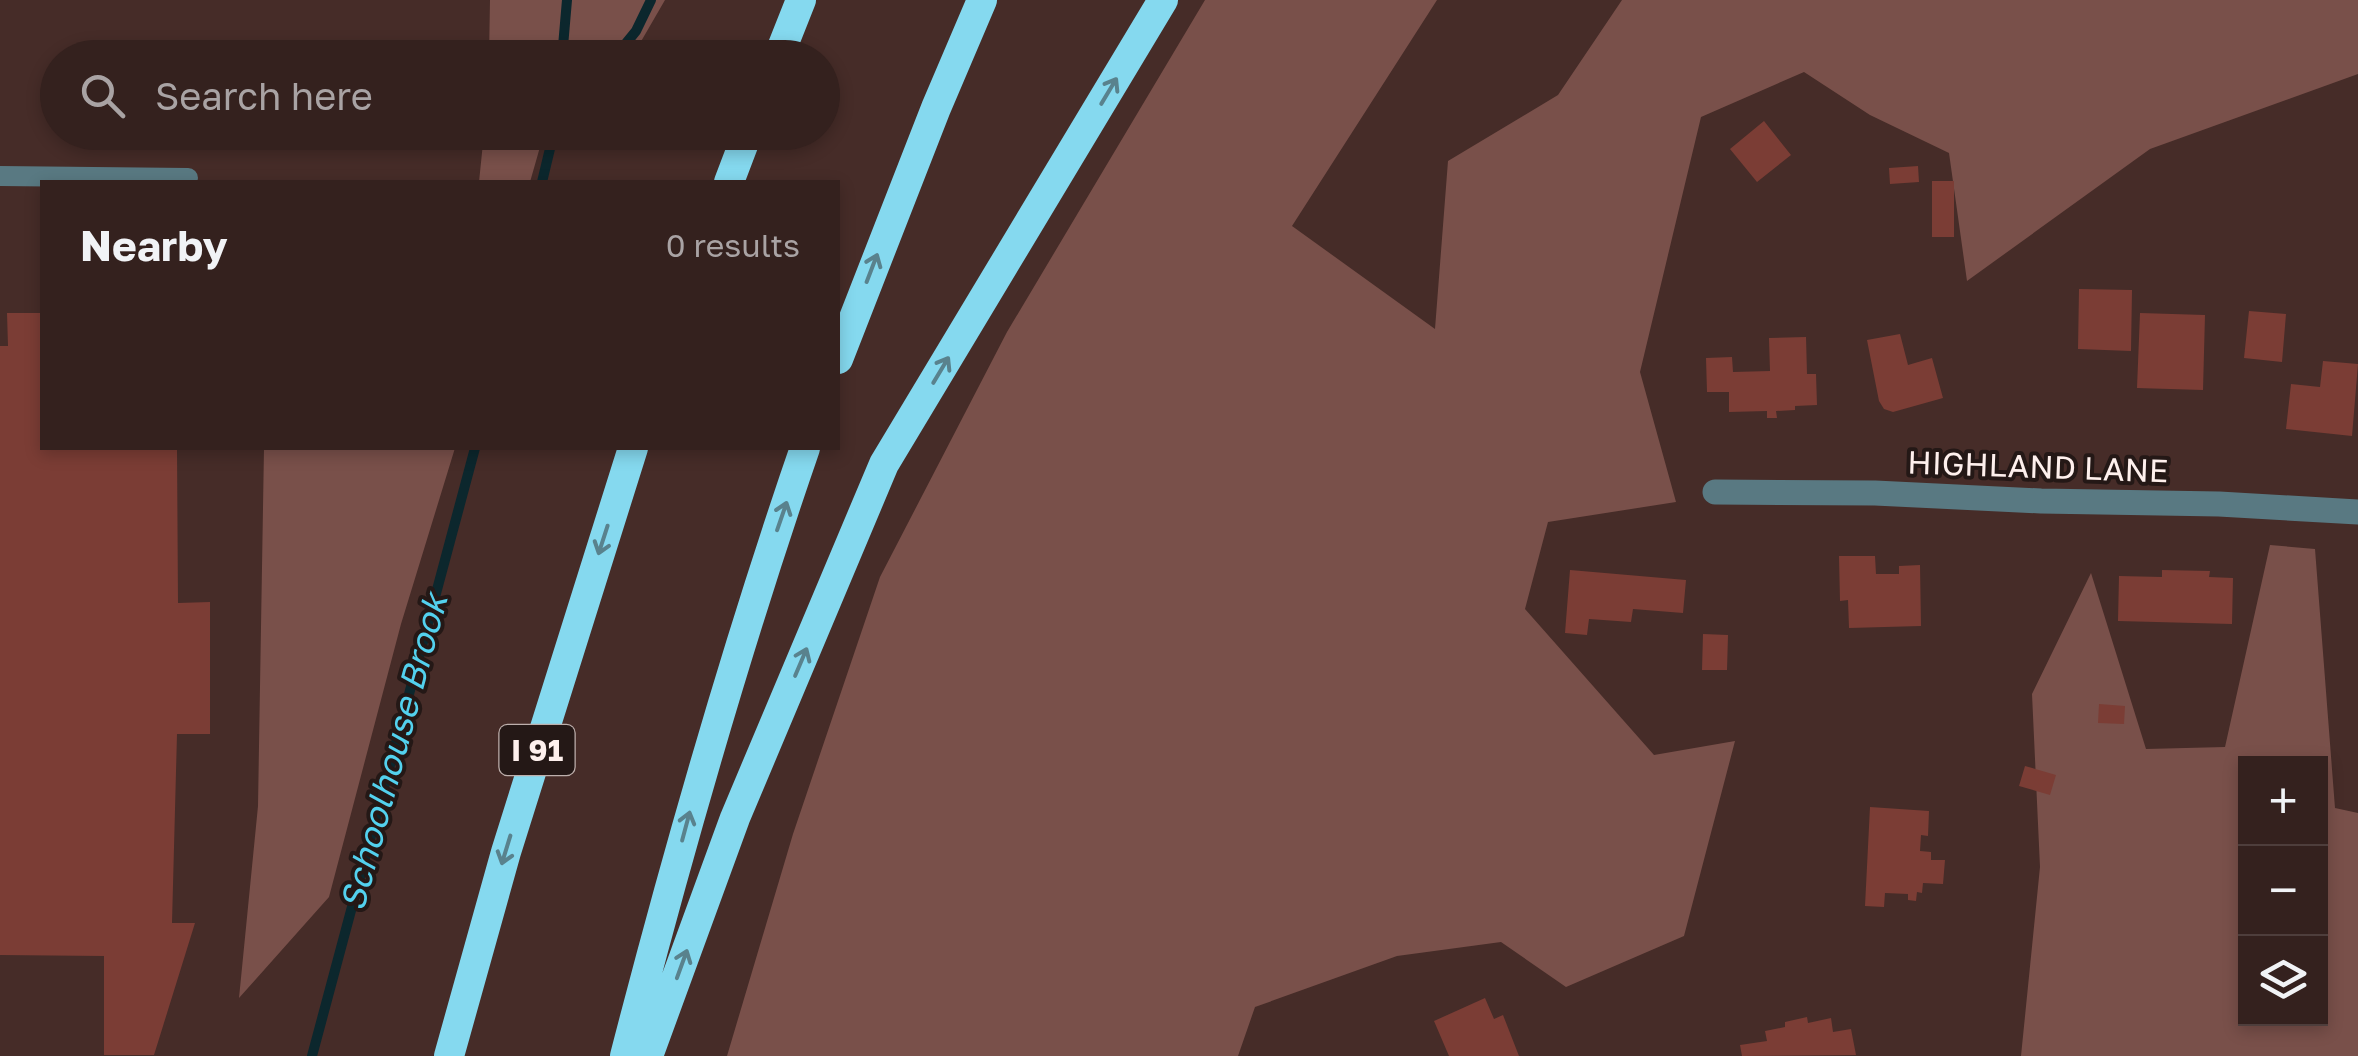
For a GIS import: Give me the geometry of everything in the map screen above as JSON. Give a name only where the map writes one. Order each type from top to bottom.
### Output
[{"type":"highway","points":[[785,40],[801,0]]},
{"type":"highway","points":[[840,354],[982,0]]},
{"type":"highway","points":[[648,1056],[735,818],[884,464],[1163,0]]},
{"type":"highway","points":[[729,180],[741,150]]},
{"type":"highway","name":"I 91","points":[[448,1056],[516,817],[633,450]]},
{"type":"highway","points":[[626,1056],[710,740],[804,450]]},
{"type":"street","name":"HIGHLAND LANE","points":[[1715,492],[1875,493],[2358,512]]},
{"type":"lane","points":[[0,176],[188,178]]},
{"type":"shaded area","points":[[490,0],[665,0],[642,40],[489,40]]},
{"type":"shaded area","points":[[1205,0],[1437,0],[1292,226],[1435,329],[1448,161],[1558,95],[1622,0],[2358,0],[2358,74],[2150,149],[1967,281],[1949,153],[1870,115],[1804,72],[1701,117],[1640,372],[1676,502],[1548,522],[1525,609],[1654,755],[1735,741],[1684,936],[1566,987],[1501,942],[1397,956],[1255,1007],[1238,1056],[727,1056],[793,834],[880,577],[1007,332]]},
{"type":"shaded area","points":[[482,150],[539,150],[531,180],[479,180]]},
{"type":"shaded area","points":[[264,450],[454,450],[401,624],[329,897],[239,998],[258,806]]},
{"type":"shaded area","points":[[2270,545],[2315,549],[2335,808],[2358,813],[2358,1056],[2021,1056],[2040,867],[2032,694],[2091,573],[2146,749],[2225,747]]},
{"type":"building","points":[[1764,121],[1791,155],[1757,182],[1730,149]]},
{"type":"building","points":[[1918,166],[1919,182],[1890,184],[1889,168]]},
{"type":"building","points":[[1932,181],[1954,181],[1954,237],[1932,237]]},
{"type":"building","points":[[2079,289],[2132,290],[2131,351],[2078,349]]},
{"type":"building","points":[[2249,311],[2286,314],[2282,362],[2244,358]]},
{"type":"building","points":[[7,313],[40,313],[40,450],[177,450],[178,603],[210,602],[210,734],[177,734],[172,923],[195,923],[154,1055],[104,1055],[104,956],[0,955],[0,346],[8,346]]},
{"type":"building","points":[[2140,313],[2205,315],[2203,390],[2137,388]]},
{"type":"building","points":[[1900,334],[1908,365],[1932,358],[1943,398],[1893,412],[1884,409],[1879,401],[1867,340]]},
{"type":"building","points":[[1806,337],[1807,374],[1816,374],[1817,405],[1795,406],[1795,410],[1776,411],[1777,418],[1767,418],[1767,411],[1729,412],[1729,392],[1707,392],[1706,358],[1732,357],[1733,372],[1770,371],[1769,338]]},
{"type":"building","points":[[2323,361],[2358,364],[2352,436],[2286,429],[2291,384],[2320,387]]},
{"type":"building","points":[[1839,556],[1875,556],[1876,574],[1899,574],[1899,566],[1920,565],[1921,626],[1849,628],[1848,600],[1840,601]]},
{"type":"building","points":[[1570,570],[1686,580],[1683,613],[1633,609],[1631,622],[1589,619],[1587,635],[1565,633]]},
{"type":"building","points":[[2162,570],[2210,571],[2209,577],[2233,578],[2232,624],[2118,621],[2119,576],[2162,577]]},
{"type":"building","points":[[1703,634],[1728,635],[1727,670],[1702,670]]},
{"type":"building","points":[[2099,704],[2125,706],[2124,724],[2098,723]]},
{"type":"building","points":[[2025,766],[2056,775],[2050,795],[2019,786]]},
{"type":"building","points":[[1870,807],[1929,811],[1928,836],[1921,835],[1920,851],[1931,852],[1931,860],[1945,860],[1943,884],[1923,883],[1916,901],[1908,900],[1908,894],[1885,893],[1884,907],[1865,906]]},
{"type":"building","points":[[1485,998],[1494,1019],[1503,1015],[1519,1056],[1449,1056],[1434,1021]]},
{"type":"building","points":[[1807,1017],[1808,1023],[1831,1018],[1833,1032],[1851,1029],[1856,1055],[1742,1056],[1740,1045],[1767,1041],[1765,1031]]},
{"type":"waterway","name":"Schoolhouse Brook","points":[[564,40],[567,0]]},
{"type":"waterway","points":[[629,40],[651,0]]},
{"type":"waterway","name":"Schoolhouse Brook","points":[[542,180],[550,150]]},
{"type":"waterway","name":"Schoolhouse Brook","points":[[312,1056],[474,450]]}]
